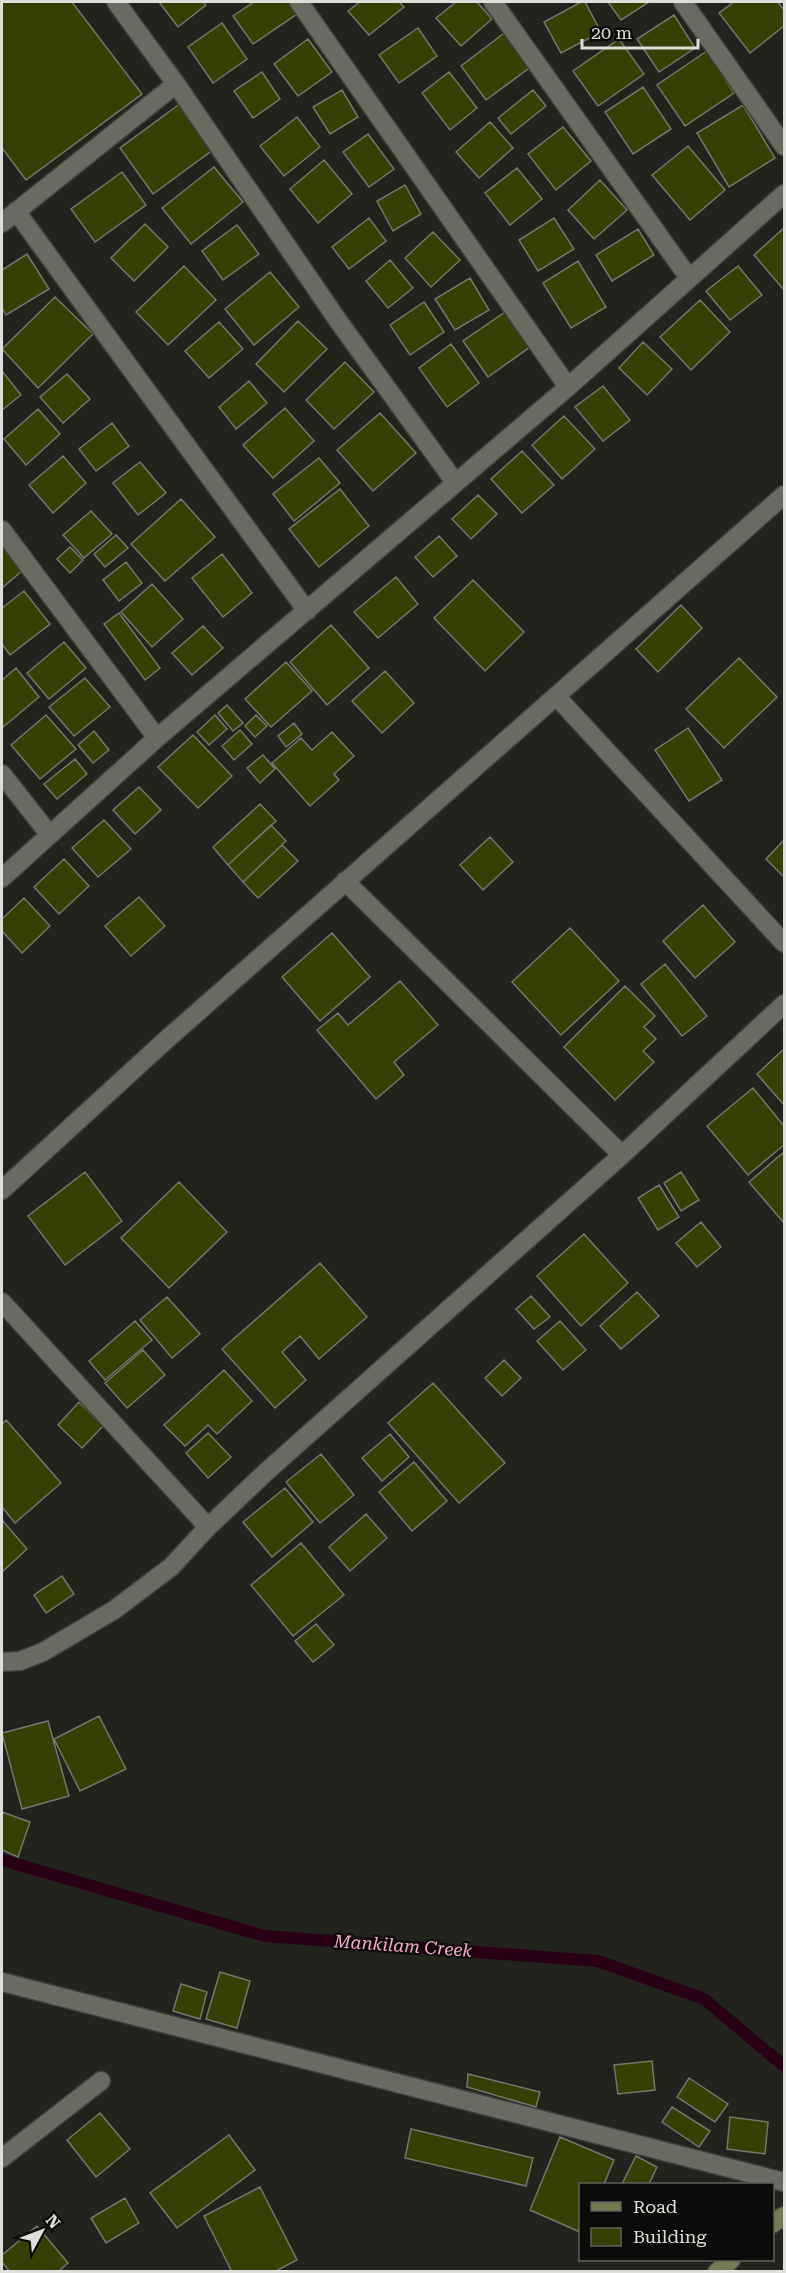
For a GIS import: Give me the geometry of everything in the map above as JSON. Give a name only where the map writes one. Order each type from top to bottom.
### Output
[{"type":"street","points":[[116,2],[176,84],[339,322],[455,482]]},
{"type":"street","points":[[299,2],[568,387]]},
{"type":"street","points":[[494,2],[689,278]]},
{"type":"street","points":[[683,2],[784,146]]},
{"type":"street","points":[[2,223],[176,84]]},
{"type":"street","points":[[2,878],[157,738],[568,387],[784,194]]},
{"type":"street","points":[[16,211],[307,611]]},
{"type":"street","points":[[2,1190],[345,881],[556,696],[781,505]]},
{"type":"street","points":[[2,530],[157,738]]},
{"type":"street","points":[[556,696],[784,943]]},
{"type":"street","points":[[2,774],[49,834]]},
{"type":"street","points":[[345,881],[622,1155]]},
{"type":"street","points":[[2,1662],[20,1661],[43,1652],[114,1610],[171,1567],[208,1527],[275,1464],[622,1155],[784,1004]]},
{"type":"street","points":[[2,1302],[208,1527]]},
{"type":"street","points":[[2,1982],[784,2182]]},
{"type":"street","points":[[2,2158],[101,2081]]},
{"type":"building","points":[[2,2],[72,2],[142,94],[26,180],[2,148]]},
{"type":"building","points":[[159,2],[203,2],[206,5],[178,27]]},
{"type":"building","points":[[254,2],[292,2],[300,12],[253,44],[233,16]]},
{"type":"building","points":[[360,2],[399,2],[404,7],[369,35],[348,11]]},
{"type":"building","points":[[456,2],[477,2],[492,19],[461,46],[436,18]]},
{"type":"building","points":[[585,2],[601,32],[561,53],[544,22]]},
{"type":"building","points":[[608,2],[649,2],[621,20]]},
{"type":"building","points":[[734,2],[778,2],[784,10],[784,26],[750,53],[719,13]]},
{"type":"building","points":[[674,15],[695,48],[659,72],[637,39]]},
{"type":"building","points":[[222,23],[247,59],[213,83],[188,47]]},
{"type":"building","points":[[418,28],[437,56],[399,83],[379,55]]},
{"type":"building","points":[[507,31],[532,66],[486,100],[461,66]]},
{"type":"building","points":[[308,39],[332,72],[298,96],[274,64]]},
{"type":"building","points":[[619,39],[644,74],[598,106],[573,71]]},
{"type":"building","points":[[707,51],[734,93],[685,126],[657,85]]},
{"type":"building","points":[[262,72],[280,99],[253,118],[234,91]]},
{"type":"building","points":[[449,72],[477,108],[450,130],[422,93]]},
{"type":"building","points":[[643,87],[671,129],[633,154],[605,112]]},
{"type":"building","points":[[342,90],[358,117],[330,134],[313,107]]},
{"type":"building","points":[[533,90],[546,106],[511,134],[498,118]]},
{"type":"building","points":[[181,103],[214,149],[153,194],[120,148]]},
{"type":"building","points":[[743,105],[775,158],[729,187],[697,133]]},
{"type":"building","points":[[297,117],[320,147],[284,176],[260,146]]},
{"type":"building","points":[[490,122],[513,148],[479,178],[456,152]]},
{"type":"building","points":[[563,127],[591,161],[556,190],[528,154]]},
{"type":"building","points":[[368,134],[394,169],[369,187],[343,152]]},
{"type":"building","points":[[688,146],[725,190],[690,220],[652,175]]},
{"type":"building","points":[[324,160],[352,194],[318,223],[290,189]]},
{"type":"building","points":[[214,167],[243,202],[191,244],[162,208]]},
{"type":"building","points":[[517,168],[542,199],[510,225],[485,193]]},
{"type":"building","points":[[122,172],[146,205],[95,242],[71,209]]},
{"type":"building","points":[[600,180],[627,210],[594,239],[568,210]]},
{"type":"building","points":[[405,185],[421,214],[393,231],[377,201]]},
{"type":"building","points":[[369,218],[386,241],[349,269],[332,247]]},
{"type":"building","points":[[554,218],[574,249],[538,271],[519,240]]},
{"type":"building","points":[[145,224],[168,247],[134,281],[111,258]]},
{"type":"building","points":[[237,225],[259,254],[223,280],[202,251]]},
{"type":"building","points":[[784,228],[784,290],[754,255]]},
{"type":"building","points":[[638,229],[654,255],[612,281],[596,255]]},
{"type":"building","points":[[433,232],[460,260],[431,287],[405,258]]},
{"type":"building","points":[[27,254],[49,289],[6,315],[2,308],[2,270]]},
{"type":"building","points":[[390,260],[413,288],[388,308],[366,281]]},
{"type":"building","points":[[578,261],[606,307],[571,328],[543,283]]},
{"type":"building","points":[[184,266],[216,300],[168,345],[136,312]]},
{"type":"building","points":[[738,266],[762,295],[730,320],[706,291]]},
{"type":"building","points":[[270,272],[299,307],[254,345],[225,309]]},
{"type":"building","points":[[470,278],[489,310],[455,330],[435,299]]},
{"type":"building","points":[[55,297],[93,334],[38,388],[2,349]]},
{"type":"building","points":[[700,300],[730,332],[691,370],[660,337]]},
{"type":"building","points":[[424,302],[444,332],[410,355],[390,325]]},
{"type":"building","points":[[505,312],[530,347],[488,377],[463,341]]},
{"type":"building","points":[[298,321],[327,349],[284,392],[256,364]]},
{"type":"building","points":[[219,322],[243,349],[209,378],[185,351]]},
{"type":"building","points":[[643,342],[672,369],[647,395],[619,368]]},
{"type":"building","points":[[451,344],[479,383],[447,407],[419,368]]},
{"type":"building","points":[[345,362],[374,392],[334,429],[306,400]]},
{"type":"building","points":[[2,371],[21,395],[2,410]]},
{"type":"building","points":[[67,374],[90,399],[63,423],[40,397]]},
{"type":"building","points":[[249,381],[267,403],[236,429],[219,407]]},
{"type":"building","points":[[603,386],[630,420],[603,441],[575,407]]},
{"type":"building","points":[[285,408],[314,441],[273,478],[243,445]]},
{"type":"building","points":[[38,409],[60,434],[26,465],[4,439]]},
{"type":"building","points":[[380,413],[416,453],[373,491],[337,450]]},
{"type":"building","points":[[564,416],[595,449],[562,479],[532,445]]},
{"type":"building","points":[[112,423],[129,446],[96,471],[79,449]]},
{"type":"building","points":[[522,451],[554,485],[522,513],[491,479]]},
{"type":"building","points":[[63,456],[86,483],[53,513],[29,485]]},
{"type":"building","points":[[319,458],[340,483],[294,521],[273,494]]},
{"type":"building","points":[[140,462],[166,493],[138,515],[113,483]]},
{"type":"building","points":[[340,489],[369,526],[319,567],[289,529]]},
{"type":"building","points":[[478,495],[497,514],[471,539],[452,519]]},
{"type":"building","points":[[181,499],[215,537],[165,581],[131,544]]},
{"type":"building","points":[[91,511],[112,534],[84,558],[63,535]]},
{"type":"building","points":[[116,535],[128,548],[105,567],[94,554]]},
{"type":"building","points":[[439,536],[457,556],[433,577],[415,557]]},
{"type":"building","points":[[2,544],[23,570],[2,588]]},
{"type":"building","points":[[70,547],[83,560],[70,573],[57,559]]},
{"type":"building","points":[[222,554],[252,593],[223,617],[192,578]]},
{"type":"building","points":[[126,562],[142,583],[119,601],[103,580]]},
{"type":"building","points":[[396,577],[418,604],[378,638],[354,612]]},
{"type":"building","points":[[473,580],[524,632],[485,671],[434,618]]},
{"type":"building","points":[[152,584],[183,619],[152,647],[121,612]]},
{"type":"building","points":[[24,591],[50,624],[10,655],[2,644],[2,608]]},
{"type":"building","points":[[681,605],[702,628],[658,672],[636,649]]},
{"type":"building","points":[[119,613],[160,668],[145,680],[104,624]]},
{"type":"building","points":[[331,625],[369,668],[327,705],[290,662]]},
{"type":"building","points":[[203,626],[223,648],[192,675],[172,653]]},
{"type":"building","points":[[64,642],[86,668],[49,699],[27,673]]},
{"type":"building","points":[[739,658],[777,697],[724,748],[686,709]]},
{"type":"building","points":[[286,662],[312,691],[271,727],[245,699]]},
{"type":"building","points":[[16,668],[39,697],[2,728],[2,680]]},
{"type":"building","points":[[385,671],[414,703],[382,733],[352,701]]},
{"type":"building","points":[[85,678],[110,707],[74,736],[49,707]]},
{"type":"building","points":[[227,705],[243,723],[233,731],[218,713]]},
{"type":"building","points":[[46,715],[76,749],[40,779],[11,745]]},
{"type":"building","points":[[215,715],[227,729],[209,745],[197,732]]},
{"type":"building","points":[[256,715],[267,726],[255,737],[245,726]]},
{"type":"building","points":[[294,723],[302,734],[286,747],[278,736]]},
{"type":"building","points":[[688,728],[722,780],[689,801],[655,750]]},
{"type":"building","points":[[240,730],[252,744],[234,760],[222,746]]},
{"type":"building","points":[[94,731],[109,750],[93,763],[78,745]]},
{"type":"building","points":[[332,732],[354,756],[334,774],[339,780],[310,806],[272,763],[301,738],[312,750]]},
{"type":"building","points":[[193,735],[232,776],[198,808],[158,767]]},
{"type":"building","points":[[263,755],[275,769],[260,783],[247,768]]},
{"type":"building","points":[[75,759],[87,774],[57,799],[44,784]]},
{"type":"building","points":[[139,787],[161,810],[135,834],[113,810]]},
{"type":"building","points":[[260,804],[276,821],[228,865],[213,847]]},
{"type":"building","points":[[104,820],[131,849],[98,877],[72,848]]},
{"type":"building","points":[[271,825],[286,841],[243,882],[228,865]]},
{"type":"building","points":[[490,837],[513,862],[483,890],[460,865]]},
{"type":"building","points":[[784,840],[784,877],[766,859]]},
{"type":"building","points":[[282,845],[298,861],[258,898],[243,882]]},
{"type":"building","points":[[64,859],[89,886],[59,914],[34,887]]},
{"type":"building","points":[[139,897],[165,926],[131,956],[105,926]]},
{"type":"building","points":[[24,898],[50,926],[22,953],[2,931],[2,919]]},
{"type":"building","points":[[703,905],[735,942],[695,978],[663,941]]},
{"type":"building","points":[[570,928],[619,981],[561,1035],[512,982]]},
{"type":"building","points":[[332,933],[370,977],[320,1021],[282,977]]},
{"type":"building","points":[[665,964],[707,1016],[682,1036],[641,984]]},
{"type":"building","points":[[400,981],[438,1025],[394,1062],[404,1075],[376,1099],[317,1030],[338,1013],[348,1025]]},
{"type":"building","points":[[625,986],[655,1016],[644,1027],[656,1039],[643,1051],[654,1062],[615,1100],[564,1047]]},
{"type":"building","points":[[784,1049],[784,1105],[757,1074]]},
{"type":"building","points":[[753,1088],[784,1126],[784,1145],[748,1175],[707,1126]]},
{"type":"building","points":[[784,1152],[784,1223],[749,1182]]},
{"type":"building","points":[[85,1172],[122,1221],[65,1265],[28,1216]]},
{"type":"building","points":[[681,1172],[699,1200],[681,1211],[664,1183]]},
{"type":"building","points":[[179,1182],[227,1232],[169,1288],[121,1238]]},
{"type":"building","points":[[659,1185],[679,1217],[658,1230],[638,1198]]},
{"type":"building","points":[[701,1222],[721,1247],[697,1267],[676,1243]]},
{"type":"building","points":[[584,1234],[628,1283],[581,1326],[537,1276]]},
{"type":"building","points":[[320,1263],[367,1317],[319,1359],[300,1336],[282,1352],[306,1380],[275,1408],[222,1349]]},
{"type":"building","points":[[637,1292],[659,1316],[621,1349],[600,1326]]},
{"type":"building","points":[[531,1296],[550,1317],[534,1329],[516,1309]]},
{"type":"building","points":[[167,1297],[200,1334],[172,1358],[140,1320]]},
{"type":"building","points":[[135,1321],[152,1340],[105,1380],[89,1361]]},
{"type":"building","points":[[560,1321],[586,1350],[563,1370],[537,1341]]},
{"type":"building","points":[[143,1350],[165,1375],[127,1408],[105,1383]]},
{"type":"building","points":[[504,1360],[521,1378],[502,1396],[485,1378]]},
{"type":"building","points":[[224,1370],[252,1401],[217,1434],[208,1425],[185,1446],[164,1425]]},
{"type":"building","points":[[433,1383],[505,1463],[459,1503],[388,1423]]},
{"type":"building","points":[[79,1402],[103,1426],[82,1448],[58,1425]]},
{"type":"building","points":[[6,1420],[61,1483],[15,1523],[2,1507],[2,1424]]},
{"type":"building","points":[[208,1433],[231,1457],[208,1478],[186,1453]]},
{"type":"building","points":[[390,1434],[409,1457],[382,1481],[362,1458]]},
{"type":"building","points":[[321,1454],[354,1495],[320,1523],[286,1482]]},
{"type":"building","points":[[414,1462],[447,1501],[412,1531],[379,1492]]},
{"type":"building","points":[[285,1488],[313,1522],[272,1557],[243,1522]]},
{"type":"building","points":[[366,1514],[387,1538],[350,1571],[329,1547]]},
{"type":"building","points":[[2,1520],[27,1549],[2,1572]]},
{"type":"building","points":[[301,1543],[344,1595],[293,1636],[251,1585]]},
{"type":"building","points":[[62,1576],[74,1594],[46,1613],[34,1595]]},
{"type":"building","points":[[316,1624],[334,1645],[313,1662],[295,1641]]},
{"type":"building","points":[[99,1716],[126,1769],[80,1791],[54,1739]]},
{"type":"building","points":[[48,1721],[69,1796],[22,1809],[2,1733]]},
{"type":"building","points":[[2,1812],[30,1822],[18,1857],[2,1850]]},
{"type":"building","points":[[220,1972],[250,1981],[237,2028],[206,2019]]},
{"type":"building","points":[[181,1984],[207,1992],[200,2019],[173,2011]]},
{"type":"building","points":[[652,2061],[655,2090],[618,2094],[614,2065]]},
{"type":"building","points":[[468,2074],[540,2092],[536,2107],[467,2087]]},
{"type":"building","points":[[689,2078],[728,2104],[715,2122],[677,2097]]},
{"type":"building","points":[[672,2107],[710,2131],[699,2147],[662,2122]]},
{"type":"building","points":[[100,2113],[130,2149],[96,2177],[67,2140]]},
{"type":"building","points":[[730,2117],[768,2122],[765,2154],[727,2149]]},
{"type":"building","points":[[411,2129],[533,2158],[526,2186],[405,2158]]},
{"type":"building","points":[[229,2135],[255,2170],[177,2228],[150,2193]]},
{"type":"building","points":[[560,2137],[614,2160],[604,2183],[579,2183],[579,2232],[530,2210]]},
{"type":"building","points":[[636,2156],[657,2167],[649,2183],[622,2183]]},
{"type":"building","points":[[260,2187],[297,2260],[274,2272],[232,2272],[204,2216]]},
{"type":"building","points":[[125,2198],[139,2223],[106,2243],[91,2218]]},
{"type":"building","points":[[37,2226],[68,2263],[58,2272],[10,2272],[2,2262],[2,2255]]},
{"type":"waterway","name":"Mankilam Creek","points":[[2,1860],[265,1936],[598,1961],[704,1999],[784,2066]]}]
